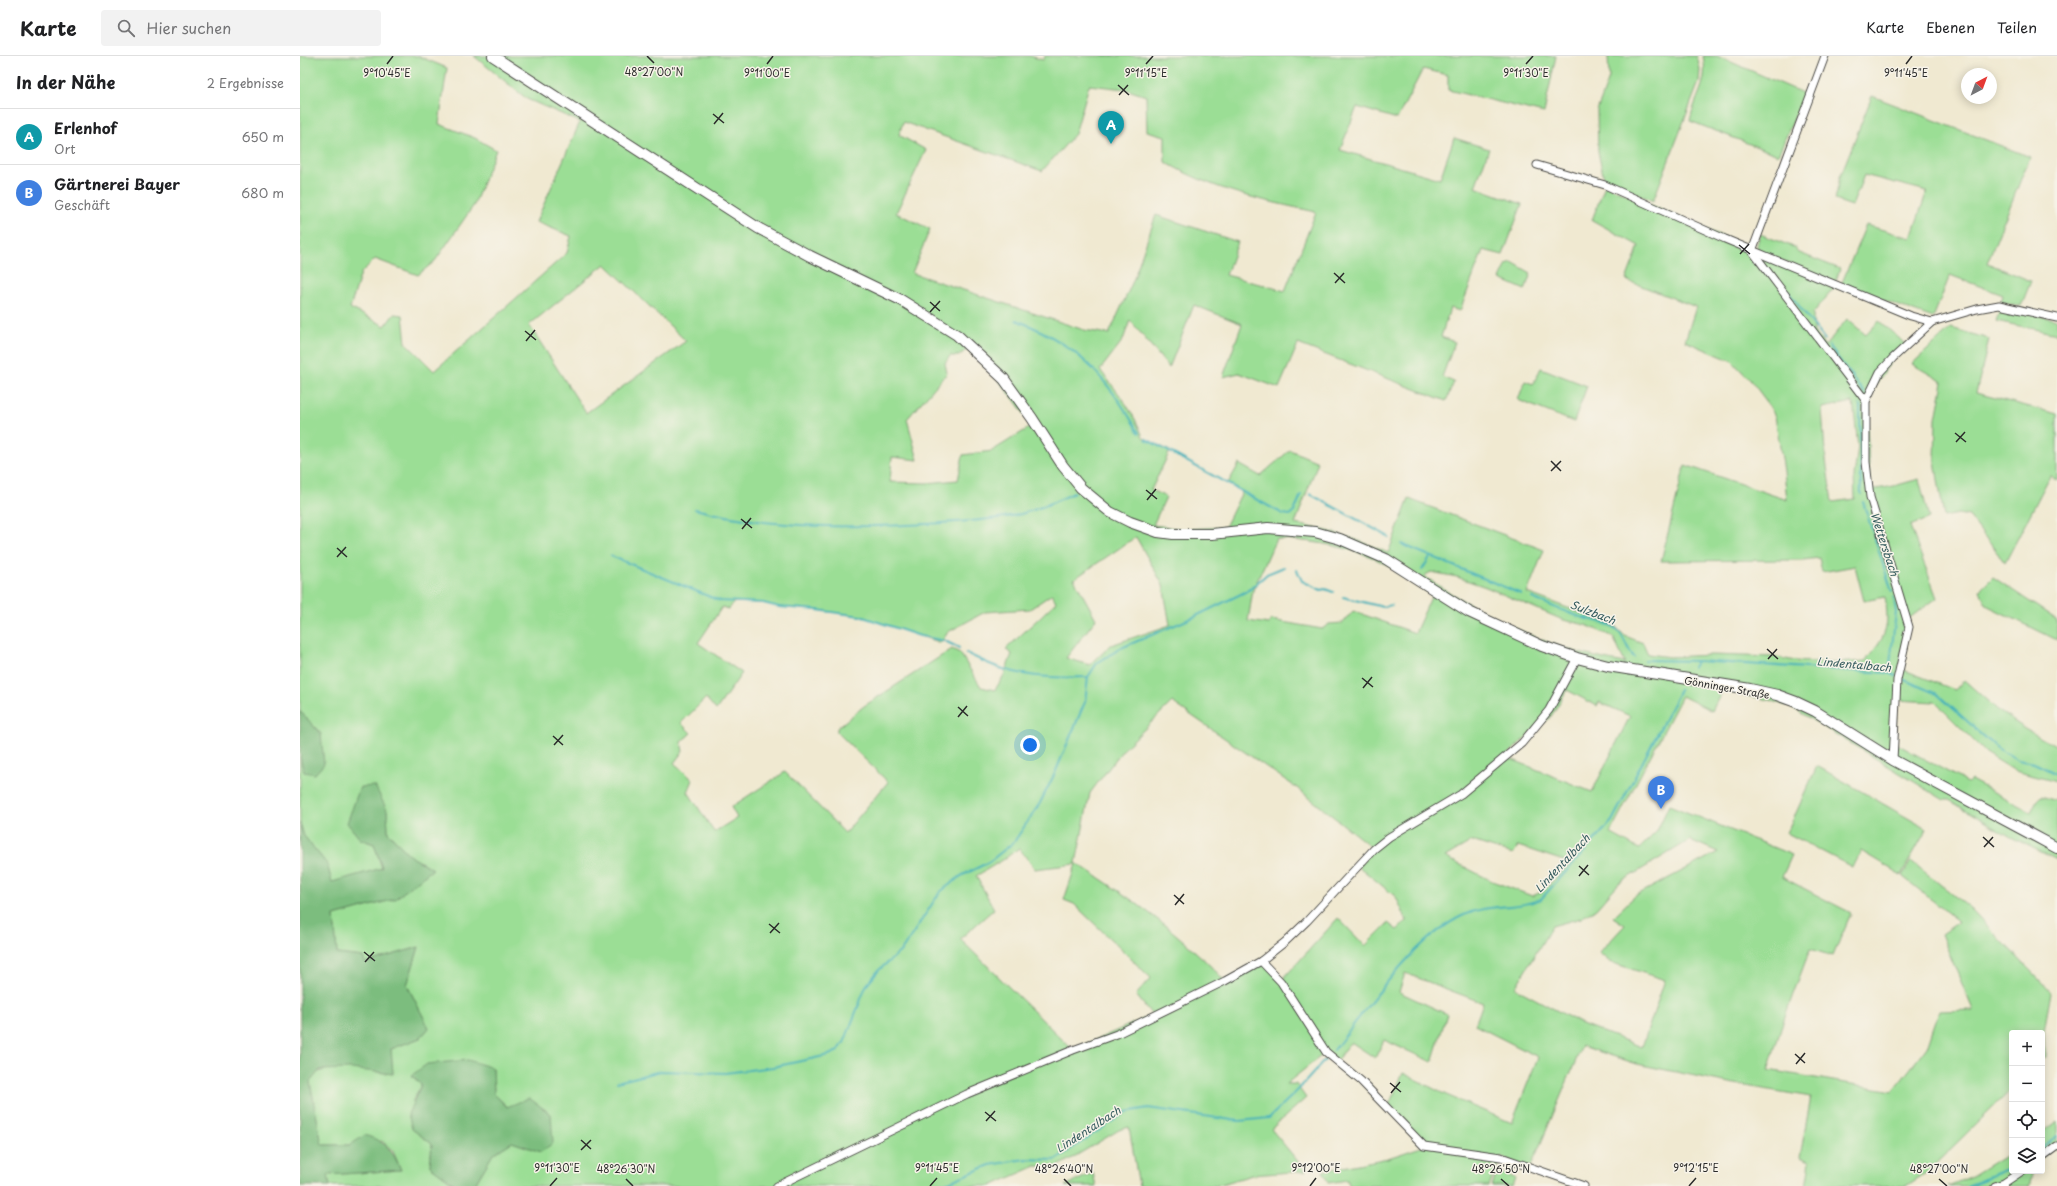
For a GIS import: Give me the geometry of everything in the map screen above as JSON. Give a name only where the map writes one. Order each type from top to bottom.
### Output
[{"type":"street","name":"Gönninger Straße","points":[[493,56],[758,228],[804,253],[901,300],[957,335],[1004,379],[1032,418],[1063,466],[1081,488],[1110,512],[1143,527],[1173,534],[1212,534],[1268,528],[1315,532],[1340,539],[1386,558],[1469,612],[1511,633],[1577,658],[1636,671],[1750,689],[1777,696],[1815,711],[1893,760],[2057,848]]},
{"type":"street","points":[[1752,250],[1825,56]]},
{"type":"street","points":[[1537,166],[1605,185],[1836,286],[1911,316],[1932,322]]},
{"type":"street","points":[[1752,250],[1866,401]]},
{"type":"street","points":[[1893,760],[1898,668],[1909,627],[1870,497],[1866,462],[1866,401],[1880,372],[1932,322],[1978,309],[1999,305],[2057,318]]},
{"type":"street","points":[[777,1186],[968,1094],[1073,1050],[1117,1034],[1225,981],[1261,961],[1286,942],[1374,849],[1389,837],[1461,794],[1522,743],[1549,710],[1577,658]]},
{"type":"street","points":[[1261,961],[1281,982],[1326,1052],[1361,1081],[1424,1146],[1501,1157],[1584,1186]]},
{"type":"street","points":[[2045,1155],[2057,1146]]},
{"type":"street","points":[[1996,1186],[2004,1183],[2018,1174]]},
{"type":"green space","points":[[300,56],[418,56],[447,68],[439,124],[475,138],[496,150],[474,205],[435,261],[418,275],[375,259],[361,273],[350,308],[385,326],[394,314],[403,315],[406,343],[434,371],[567,253],[571,236],[536,222],[580,122],[527,99],[474,56],[1030,56],[1043,60],[1045,56],[1556,56],[1544,113],[1448,90],[1448,75],[1423,69],[1397,119],[1357,107],[1340,150],[1440,179],[1454,138],[1489,149],[1475,187],[1522,204],[1503,255],[1483,250],[1460,311],[1450,308],[1441,337],[1455,342],[1442,377],[1454,382],[1446,401],[1298,344],[1279,388],[1239,373],[1223,377],[1242,324],[1194,305],[1169,368],[1130,320],[1123,340],[1100,370],[1130,410],[1143,437],[1170,451],[1151,490],[1166,497],[1153,525],[1184,529],[1225,527],[1242,492],[1228,483],[1239,464],[1260,476],[1290,450],[1318,462],[1295,524],[1342,535],[1388,553],[1409,499],[1544,550],[1527,593],[1616,627],[1625,636],[1643,643],[1648,654],[1669,657],[1711,655],[1776,657],[1795,661],[1834,663],[1865,661],[1878,645],[1885,632],[1887,617],[1885,597],[1864,601],[1855,566],[1822,572],[1819,558],[1803,560],[1661,561],[1685,465],[1787,500],[1775,416],[1767,402],[1752,382],[1732,361],[1685,341],[1696,307],[1626,280],[1639,246],[1592,220],[1605,185],[1836,286],[1813,313],[1814,332],[1825,346],[1847,319],[1866,335],[1879,321],[1907,345],[1893,358],[1866,401],[1870,490],[1894,486],[1919,479],[1929,518],[1910,526],[1937,598],[1908,619],[1899,668],[1955,690],[1964,680],[2000,712],[2057,747],[2057,782],[2015,771],[1986,753],[1935,702],[1896,700],[1895,743],[1968,783],[1971,780],[2031,812],[2037,800],[2041,796],[2057,801],[2057,860],[2011,837],[1949,800],[1944,800],[1791,707],[1769,700],[1722,691],[1712,711],[1682,696],[1610,833],[1639,849],[1657,831],[1669,805],[1792,855],[1782,877],[1851,913],[1833,956],[1810,949],[1785,1016],[1768,1070],[1893,1091],[1927,1047],[1939,1011],[1973,1010],[1941,934],[1959,922],[1902,876],[1911,861],[1972,910],[2051,992],[2044,1030],[2009,1030],[2009,1092],[1926,1173],[1906,1186],[1806,1186],[1810,1161],[1800,1157],[1811,1097],[1734,1084],[1637,1064],[1582,1046],[1530,1169],[1501,1157],[1489,1186],[1350,1186],[1347,1180],[1328,1183],[1323,1171],[1388,1158],[1424,1146],[1388,1107],[1403,1073],[1444,1094],[1512,1123],[1538,1057],[1475,1025],[1483,1003],[1405,973],[1399,992],[1447,1014],[1432,1062],[1384,1040],[1375,1058],[1351,1042],[1336,1061],[1326,1052],[1286,1084],[1296,1084],[1306,1098],[1271,1129],[1306,1171],[1252,1175],[1215,1186],[1139,1186],[1129,1127],[1119,1130],[1057,1167],[1036,1166],[991,1186],[474,1186],[493,1154],[512,1142],[541,1152],[508,1107],[494,1094],[493,1068],[412,1076],[421,1085],[413,1100],[412,1129],[432,1144],[430,1166],[457,1186],[330,1186],[327,1175],[401,1170],[393,1151],[382,1141],[351,1145],[322,1145],[310,1082],[311,1076],[320,1071],[340,1068],[362,1069],[393,1074],[391,1049],[420,1038],[429,1028],[407,985],[419,947],[365,963],[363,957],[337,954],[334,916],[395,899],[433,869],[410,856],[388,832],[387,810],[360,839],[374,844],[382,868],[332,883],[327,864],[304,836],[300,823],[300,757],[321,734],[300,711]],"holes":[[[1089,85],[1125,89],[1146,96],[1147,131],[1165,136],[1165,162],[1184,172],[1220,187],[1257,199],[1316,212],[1285,291],[1226,275],[1238,242],[1156,215],[1133,281],[1109,334],[1084,330],[912,273],[930,229],[896,213],[926,150],[899,135],[903,122],[1042,171],[1075,134]],[[605,264],[686,341],[586,413],[529,325]],[[967,349],[986,366],[1018,405],[1032,426],[992,451],[963,455],[958,480],[927,483],[890,482],[892,457],[918,460],[907,419],[947,373],[945,363],[950,356],[959,356]],[[1853,402],[1858,447],[1854,476],[1855,499],[1832,502],[1825,453],[1822,408]],[[1136,537],[1163,585],[1170,625],[1111,645],[1090,665],[1066,658],[1096,619],[1074,579]],[[1276,539],[1323,544],[1358,552],[1376,559],[1432,595],[1415,633],[1353,611],[1343,623],[1329,624],[1322,629],[1271,620],[1269,624],[1248,621],[1253,590]],[[1431,572],[1457,577],[1486,587],[1563,620],[1586,625],[1613,637],[1625,663],[1598,658],[1546,641],[1495,618],[1447,591],[1424,576]],[[1052,594],[1056,602],[1006,649],[1012,654],[1004,675],[995,690],[981,687],[960,653],[952,649],[864,706],[837,728],[837,732],[888,782],[845,833],[785,772],[731,807],[737,818],[714,832],[688,792],[693,780],[674,763],[683,751],[681,742],[691,733],[681,723],[706,698],[716,710],[742,673],[698,643],[722,607],[729,609],[734,602],[763,603],[779,607],[817,610],[860,616],[941,643],[948,632],[985,612],[1030,609]],[[1567,690],[1597,706],[1599,702],[1630,716],[1592,792],[1506,757],[1533,730],[1550,718]],[[1172,702],[1297,788],[1374,849],[1358,866],[1396,897],[1407,921],[1397,930],[1388,923],[1365,946],[1338,918],[1281,981],[1261,961],[1225,981],[1208,963],[1155,917],[1076,863],[1090,793],[1122,751]],[[1690,840],[1718,852],[1635,896],[1613,917],[1625,925],[1599,953],[1610,962],[1665,980],[1642,1047],[1582,1024],[1515,988],[1552,926],[1581,918],[1596,909],[1619,883]],[[1472,841],[1513,854],[1518,846],[1570,863],[1542,892],[1532,896],[1492,881],[1445,857]],[[1019,848],[1035,869],[1076,864],[1064,900],[1074,904],[1151,978],[1136,995],[1152,1015],[1073,1050],[960,939],[994,909],[976,876],[1003,860]]]},
{"type":"green space","points":[[1608,56],[1697,56],[1700,70],[1699,82],[1653,201],[1604,179],[1598,152],[1597,111],[1609,78]]},
{"type":"green space","points":[[1703,56],[1717,56],[1805,94],[1778,155],[1690,121],[1703,82]]},
{"type":"green space","points":[[1872,96],[2030,157],[1987,263],[2031,281],[2021,306],[2001,302],[2003,295],[1950,275],[1933,318],[1841,285],[1866,225],[1911,238],[1927,191],[1864,175],[1852,206],[1835,200],[1840,177]]},
{"type":"green space","points":[[1760,234],[1796,248],[1797,252],[1840,269],[1835,283],[1758,250],[1757,245]]},
{"type":"green space","points":[[1512,262],[1531,273],[1525,290],[1500,279],[1507,264]]},
{"type":"green space","points":[[2001,307],[2057,320],[2057,334],[1996,321]]},
{"type":"green space","points":[[1951,328],[1989,339],[1976,393],[2057,414],[2057,480],[2050,476],[2005,563],[1969,516],[1958,514],[1944,517],[1935,461],[1936,419],[1943,382],[1912,364]]},
{"type":"green space","points":[[1541,368],[1587,386],[1574,422],[1518,400],[1525,381],[1533,384]]},
{"type":"green space","points":[[1993,577],[2057,620],[2057,640],[1986,605],[1980,590]]},
{"type":"green space","points":[[300,711],[321,734],[324,764],[315,774],[304,772],[300,757]]},
{"type":"green space","points":[[1817,766],[1927,829],[1901,875],[1861,851],[1852,867],[1787,833]]},
{"type":"green space","points":[[375,786],[387,810],[388,832],[410,856],[433,869],[395,899],[334,916],[337,954],[363,957],[365,963],[419,947],[407,985],[429,1028],[420,1038],[391,1049],[393,1074],[351,1069],[320,1070],[310,1082],[322,1145],[350,1145],[365,1135],[388,1147],[401,1170],[328,1175],[330,1186],[300,1186],[300,823],[304,836],[327,864],[332,882],[382,868],[374,844],[360,839],[347,823],[360,787]]},
{"type":"green space","points":[[468,1060],[493,1068],[494,1094],[507,1107],[529,1098],[551,1114],[553,1143],[541,1152],[512,1142],[493,1154],[474,1186],[457,1186],[430,1166],[432,1144],[412,1129],[408,1114],[421,1085],[412,1075],[427,1064]]},
{"type":"green space","points":[[2057,1121],[2057,1146],[2045,1155],[2045,1138],[2045,1130]]},
{"type":"green space","points":[[2009,1154],[2009,1174],[2032,1174],[2029,1186],[1948,1186],[1975,1175]]},
{"type":"green space","points":[[1497,1171],[1515,1178],[1512,1186],[1492,1186]]},
{"type":"green space","points":[[1093,1173],[1096,1186],[1065,1186]]},
{"type":"waterway","name":"Wettersbach","points":[[1783,285],[1825,340]]},
{"type":"waterway","points":[[1016,320],[1056,339],[1088,364],[1115,395],[1139,433]]},
{"type":"waterway","name":"Wettersbach","points":[[1829,346],[1865,394]]},
{"type":"waterway","name":"Wettersbach","points":[[1860,405],[1861,494]]},
{"type":"waterway","points":[[1146,439],[1283,514],[1290,515],[1294,512],[1301,495]]},
{"type":"waterway","points":[[695,509],[755,521],[787,524],[818,526],[913,525],[1002,518],[1034,510],[1074,493]]},
{"type":"waterway","points":[[1310,494],[1389,537]]},
{"type":"waterway","name":"Wettersbach","points":[[1863,502],[1892,592]]},
{"type":"waterway","name":"Sulzbach","points":[[1401,544],[1521,594]]},
{"type":"waterway","points":[[611,556],[720,601],[763,603],[779,607],[817,610],[860,616],[920,636],[945,641],[959,648]]},
{"type":"waterway","points":[[1422,570],[1430,557]]},
{"type":"waterway","points":[[617,1082],[661,1071],[725,1073],[773,1067],[829,1055],[838,1051],[844,1043],[866,986],[879,970],[902,950],[940,892],[961,876],[989,862],[1014,842],[1040,803],[1055,773],[1085,702],[1088,677],[1097,663],[1121,648],[1194,617],[1249,590],[1267,574],[1284,567]]},
{"type":"waterway","points":[[1297,570],[1302,581],[1321,590],[1325,589],[1333,592]]},
{"type":"waterway","points":[[1343,597],[1383,607],[1391,605]]},
{"type":"waterway","name":"Sulzbach","points":[[1532,598],[1571,614],[1605,623],[1616,629],[1634,657]]},
{"type":"waterway","name":"Wettersbach","points":[[1889,673],[1896,612],[1894,598]]},
{"type":"waterway","points":[[966,653],[984,662],[1024,674],[1056,677],[1088,677]]},
{"type":"waterway","name":"Sulzbach","points":[[1645,660],[1697,661]]},
{"type":"waterway","name":"Lindentalbach","points":[[1693,667],[1697,661],[1889,673],[1896,676]]},
{"type":"waterway","name":"Lindentalbach","points":[[1900,678],[1937,694],[1997,748],[2018,760],[2034,763],[2057,774]]},
{"type":"waterway","name":"Lindentalbach","points":[[1334,1050],[1377,994],[1410,956],[1446,925],[1474,911],[1522,904],[1541,899],[1612,821],[1680,690]]},
{"type":"waterway","name":"Lindentalbach","points":[[911,1186],[946,1183],[990,1165],[1025,1159],[1055,1160],[1126,1112],[1148,1108],[1239,1121],[1269,1118],[1298,1090],[1325,1060]]},
{"type":"waterway","points":[[2045,1145],[2057,1136]]},
{"type":"waterway","points":[[1967,1186],[2009,1169]]},
{"type":"place","name":"Erlenhof","points":[[1111,144]]},
{"type":"place","name":"Gärtnerei Bayer","points":[[1661,809]]}]
